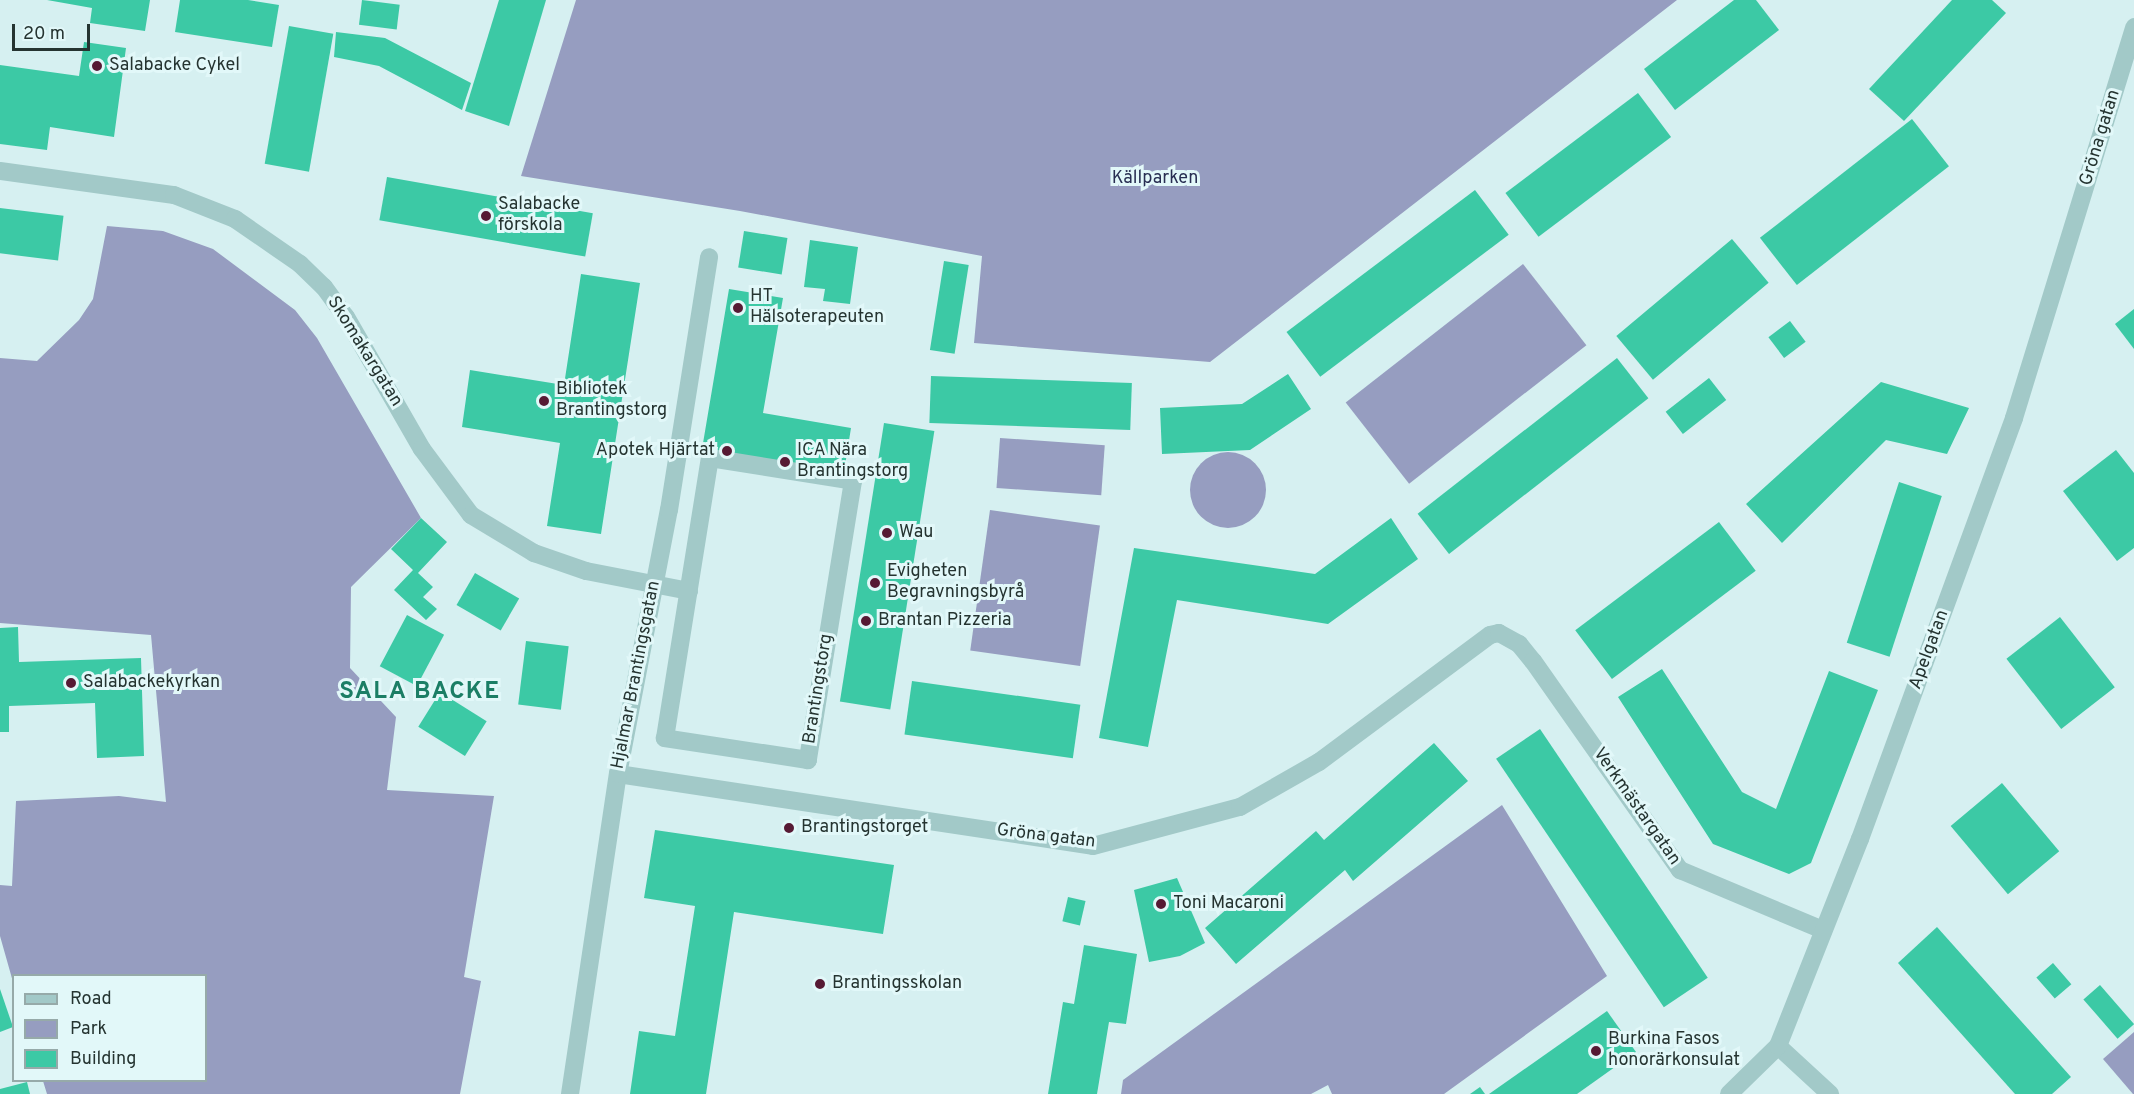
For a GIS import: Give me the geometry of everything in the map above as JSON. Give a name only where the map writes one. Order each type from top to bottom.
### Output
[{"type":"street","name":"Gröna gatan","points":[[2069,249],[2134,27]]},
{"type":"street","name":"Skomakargatan","points":[[0,171],[174,195],[235,219],[300,264],[324,287],[346,317],[422,449],[471,515],[534,553],[601,575],[689,591]]},
{"type":"street","name":"Apelgatan","points":[[1778,1047],[1941,620],[2014,418],[2069,249]]},
{"type":"street","name":"Hjalmar Brantingsgatan","points":[[570,1094],[618,774],[655,583],[709,257]]},
{"type":"street","name":"Brantingstorg","points":[[710,458],[853,481],[808,760],[666,738],[689,591],[710,458]]},
{"type":"street","name":"Verkmästargatan","points":[[1490,635],[1499,633],[1519,644],[1533,661],[1680,870],[1823,930]]},
{"type":"street","name":"Gröna gatan","points":[[618,774],[1094,846],[1240,807],[1319,762],[1490,635]]},
{"type":"street","points":[[1729,1094],[1778,1047],[1830,1094]]},
{"type":"green space","name":"Källparken","points":[[576,0],[1677,0],[1210,362],[974,343],[982,256],[740,211],[521,176]]},
{"type":"green space","points":[[107,226],[163,231],[213,249],[295,310],[317,338],[421,518],[351,587],[350,668],[396,717],[387,790],[494,796],[464,977],[481,981],[460,1094],[47,1094],[43,1082],[207,1082],[207,974],[12,974],[12,978],[0,936],[0,885],[12,886],[16,801],[119,796],[166,802],[151,635],[0,623],[0,358],[37,361],[79,320],[93,299]]},
{"type":"green space","points":[[1523,264],[1586,345],[1409,484],[1346,403]]},
{"type":"green space","points":[[1000,438],[1105,445],[1101,495],[997,488]]},
{"type":"green space","points":[[1228,452],[1242,455],[1255,463],[1263,476],[1266,490],[1263,504],[1255,517],[1242,525],[1228,528],[1214,525],[1201,517],[1193,504],[1190,490],[1193,476],[1201,463],[1214,455]]},
{"type":"green space","points":[[990,510],[1100,525],[1080,666],[970,651]]},
{"type":"green space","points":[[1502,805],[1607,976],[1444,1094],[1332,1094],[1328,1085],[1311,1094],[1121,1094],[1123,1080]]},
{"type":"green space","points":[[2134,1032],[2134,1094],[2133,1094],[2103,1059]]},
{"type":"building","points":[[47,0],[150,0],[145,31],[90,23],[92,8]]},
{"type":"building","points":[[180,0],[248,0],[279,5],[272,47],[175,32]]},
{"type":"building","points":[[362,0],[400,5],[397,29],[359,25]]},
{"type":"building","points":[[499,0],[546,0],[509,126],[465,111]]},
{"type":"building","points":[[1734,0],[1756,0],[1779,30],[1675,110],[1644,69]]},
{"type":"building","points":[[1952,0],[1992,0],[2006,13],[1904,121],[1869,89]]},
{"type":"building","points":[[289,26],[333,34],[309,172],[265,164]]},
{"type":"building","points":[[336,32],[385,38],[471,83],[462,110],[379,66],[334,57]]},
{"type":"building","points":[[84,42],[126,48],[114,137],[50,127],[47,150],[0,144],[0,65],[79,76]]},
{"type":"building","points":[[1638,93],[1671,137],[1539,237],[1505,193]]},
{"type":"building","points":[[1912,119],[1949,166],[1797,285],[1760,238]]},
{"type":"building","name":"Salabacke förskola","points":[[387,177],[593,213],[585,257],[379,220]]},
{"type":"building","points":[[1475,190],[1509,235],[1320,377],[1287,332]]},
{"type":"building","points":[[0,208],[64,216],[58,260],[0,253]]},
{"type":"building","points":[[744,231],[787,238],[782,274],[738,268]]},
{"type":"building","points":[[1732,239],[1769,283],[1653,380],[1616,336]]},
{"type":"building","points":[[810,240],[858,247],[850,304],[823,301],[825,289],[804,287]]},
{"type":"building","points":[[944,261],[969,265],[955,354],[930,350]]},
{"type":"building","name":"Bibliotek Brantingstorg","points":[[581,274],[640,283],[601,534],[547,526],[560,443],[462,427],[470,370],[564,385]]},
{"type":"building","points":[[729,289],[783,298],[763,413],[851,428],[843,478],[701,455]]},
{"type":"building","points":[[2134,309],[2134,349],[2115,324]]},
{"type":"building","points":[[1790,321],[1806,342],[1784,358],[1768,337]]},
{"type":"building","points":[[1617,358],[1648,398],[1449,554],[1418,514]]},
{"type":"building","points":[[1288,374],[1311,409],[1250,450],[1162,454],[1160,408],[1242,404]]},
{"type":"building","points":[[931,376],[1132,383],[1130,430],[929,423]]},
{"type":"building","points":[[1709,378],[1726,400],[1683,434],[1666,412]]},
{"type":"building","points":[[1881,382],[1969,408],[1947,454],[1886,440],[1782,543],[1746,504]]},
{"type":"building","points":[[884,423],[934,431],[890,710],[840,702]]},
{"type":"building","points":[[2116,450],[2134,473],[2134,548],[2117,561],[2063,491]]},
{"type":"building","points":[[1899,482],[1942,496],[1890,657],[1847,643]]},
{"type":"building","points":[[421,518],[447,542],[418,573],[433,587],[423,597],[437,609],[426,620],[394,590],[413,570],[391,549]]},
{"type":"building","points":[[1391,518],[1418,559],[1328,624],[1177,600],[1148,747],[1099,738],[1134,548],[1315,574]]},
{"type":"building","points":[[1719,522],[1756,571],[1612,679],[1575,630]]},
{"type":"building","points":[[475,573],[519,598],[501,631],[456,605]]},
{"type":"building","points":[[407,615],[444,635],[417,686],[380,666]]},
{"type":"building","points":[[2060,617],[2115,687],[2061,729],[2006,659]]},
{"type":"building","name":"Salabackekyrkan","points":[[18,627],[19,662],[141,658],[144,756],[97,758],[95,703],[9,706],[9,732],[0,732],[0,628]]},
{"type":"building","points":[[526,641],[569,646],[561,710],[518,705]]},
{"type":"building","points":[[1662,669],[1742,792],[1776,809],[1829,671],[1878,690],[1811,863],[1789,874],[1713,844],[1618,697]]},
{"type":"building","points":[[912,681],[1080,705],[1073,758],[904,734]]},
{"type":"building","points":[[440,692],[487,721],[465,756],[418,727]]},
{"type":"building","points":[[1540,729],[1708,978],[1664,1007],[1496,759]]},
{"type":"building","points":[[1434,743],[1468,781],[1353,881],[1345,870],[1236,964],[1205,928],[1316,831],[1324,840]]},
{"type":"building","points":[[2002,783],[2059,851],[2008,894],[1951,826]]},
{"type":"building","points":[[655,830],[894,865],[883,934],[734,912],[706,1094],[630,1094],[639,1031],[675,1036],[695,906],[644,898]]},
{"type":"building","points":[[1177,878],[1205,943],[1180,956],[1149,962],[1134,890]]},
{"type":"building","points":[[1068,897],[1086,901],[1080,925],[1062,921]]},
{"type":"building","points":[[1937,927],[2071,1077],[2052,1094],[2015,1094],[1898,963]]},
{"type":"building","points":[[1084,945],[1137,954],[1126,1024],[1109,1022],[1097,1094],[1048,1094],[1063,1002],[1074,1004]]},
{"type":"building","points":[[2053,963],[2071,984],[2055,999],[2036,977]]},
{"type":"building","points":[[2100,985],[2134,1024],[2118,1039],[2083,999]]},
{"type":"building","points":[[0,989],[12,1027],[0,1032]]},
{"type":"building","points":[[1607,1011],[1636,1052],[1577,1094],[1489,1094]]},
{"type":"building","points":[[27,1082],[30,1094],[0,1094],[0,1089]]},
{"type":"building","points":[[1480,1087],[1485,1094],[1470,1094]]},
{"type":"place","name":"Salabacke Cykel","points":[[97,66]]},
{"type":"place","name":"Salabacke förskola","points":[[486,216]]},
{"type":"place","name":"HT Hälsoterapeuten","points":[[738,308]]},
{"type":"place","name":"Bibliotek Brantingstorg","points":[[544,401]]},
{"type":"place","name":"Apotek Hjärtat","points":[[727,451]]},
{"type":"place","name":"ICA Nära Brantingstorg","points":[[785,462]]},
{"type":"place","name":"Wau","points":[[887,533]]},
{"type":"place","name":"Evigheten Begravningsbyrå","points":[[875,583]]},
{"type":"place","name":"Brantan Pizzeria","points":[[866,621]]},
{"type":"place","name":"Salabackekyrkan","points":[[71,683]]},
{"type":"place","name":"Brantingstorget","points":[[789,828]]},
{"type":"place","name":"Toni Macaroni","points":[[1161,904]]},
{"type":"place","name":"Brantingsskolan","points":[[820,984]]},
{"type":"place","name":"Burkina Fasos honorärkonsulat","points":[[1596,1051]]},
{"type":"district","name":"SALA BACKE","points":[[420,693]]}]
